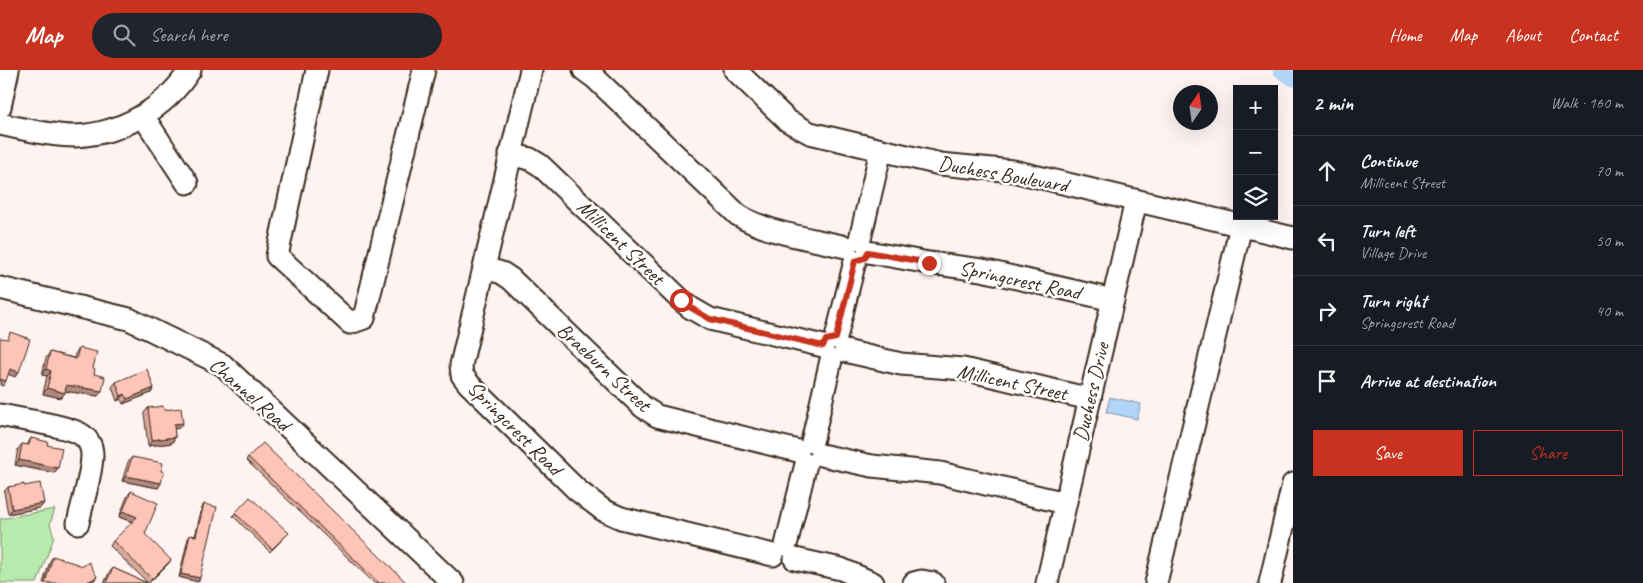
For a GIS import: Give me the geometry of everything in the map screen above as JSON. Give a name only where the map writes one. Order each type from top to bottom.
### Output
[{"type":"street","points":[[0,107],[8,70]]},
{"type":"street","points":[[0,124],[52,134],[74,136],[94,134],[118,127],[143,116],[171,94],[190,70]]},
{"type":"street","points":[[317,70],[277,256],[350,323],[364,318],[424,70]]},
{"type":"street","name":"Springcrest Road","points":[[530,70],[461,365],[462,375],[577,490],[603,510],[621,518],[785,553],[841,569],[855,578],[873,583]]},
{"type":"street","name":"Springcrest Road","points":[[584,70],[595,78],[738,215],[750,222],[857,250],[982,270],[1113,300]]},
{"type":"street","name":"Duchess Boulevard","points":[[735,70],[788,121],[810,133],[948,165],[1013,171],[1293,238]]},
{"type":"street","points":[[143,116],[187,183]]},
{"type":"street","points":[[785,553],[881,150]]},
{"type":"street","name":"Millicent Street","points":[[510,154],[530,159],[540,165],[681,300],[710,319],[901,364],[963,369],[1090,399]]},
{"type":"street","name":"Duchess Drive","points":[[1047,583],[1136,201]]},
{"type":"street","points":[[1156,583],[1241,226]]},
{"type":"street","name":"Braeburn Street","points":[[484,268],[502,273],[511,279],[643,407],[657,416],[809,453],[872,466],[940,473],[1065,503]]},
{"type":"street","name":"Channel Road","points":[[0,288],[129,318],[223,365],[453,583]]},
{"type":"street","points":[[0,415],[70,430],[84,436],[91,448],[92,462],[78,524]]},
{"type":"street","points":[[1270,583],[1293,484]]},
{"type":"street","points":[[914,583],[922,580],[933,583]]},
{"type":"green space","points":[[55,509],[50,524],[54,537],[37,583],[0,583],[0,519]]},
{"type":"water","points":[[1110,397],[1141,404],[1137,419],[1106,412]]},
{"type":"building","points":[[10,332],[30,339],[19,372],[10,369],[6,381],[0,379],[0,338],[8,339]]},
{"type":"building","points":[[79,348],[97,352],[93,368],[95,369],[94,374],[105,377],[102,391],[66,385],[65,393],[47,388],[51,371],[46,369],[50,352],[76,359]]},
{"type":"building","points":[[147,369],[154,388],[127,399],[125,394],[121,396],[116,382]]},
{"type":"building","points":[[163,406],[164,410],[181,408],[183,423],[174,424],[175,437],[152,440],[148,408]]},
{"type":"building","points":[[31,438],[48,442],[47,445],[62,448],[58,468],[19,460],[22,444],[29,445]]},
{"type":"building","points":[[263,443],[407,583],[379,583],[248,457]]},
{"type":"building","points":[[132,457],[163,463],[161,471],[164,472],[161,483],[126,476]]},
{"type":"building","points":[[40,483],[44,503],[12,509],[8,487]]},
{"type":"building","points":[[131,491],[158,503],[145,534],[171,560],[152,579],[113,541],[137,517],[123,511]]},
{"type":"building","points":[[250,497],[289,533],[272,549],[235,513]]},
{"type":"building","points":[[204,504],[217,507],[200,578],[181,574],[190,535],[196,536]]},
{"type":"building","points":[[53,556],[83,566],[89,562],[97,577],[85,583],[45,583]]},
{"type":"building","points":[[113,568],[147,583],[106,583]]},
{"type":"waterway","points":[[1280,70],[1293,79]]},
{"type":"route","points":[[681,300],[710,319],[823,346],[824,342],[829,338],[836,338],[855,261],[865,258],[868,252],[929,263]]}]
